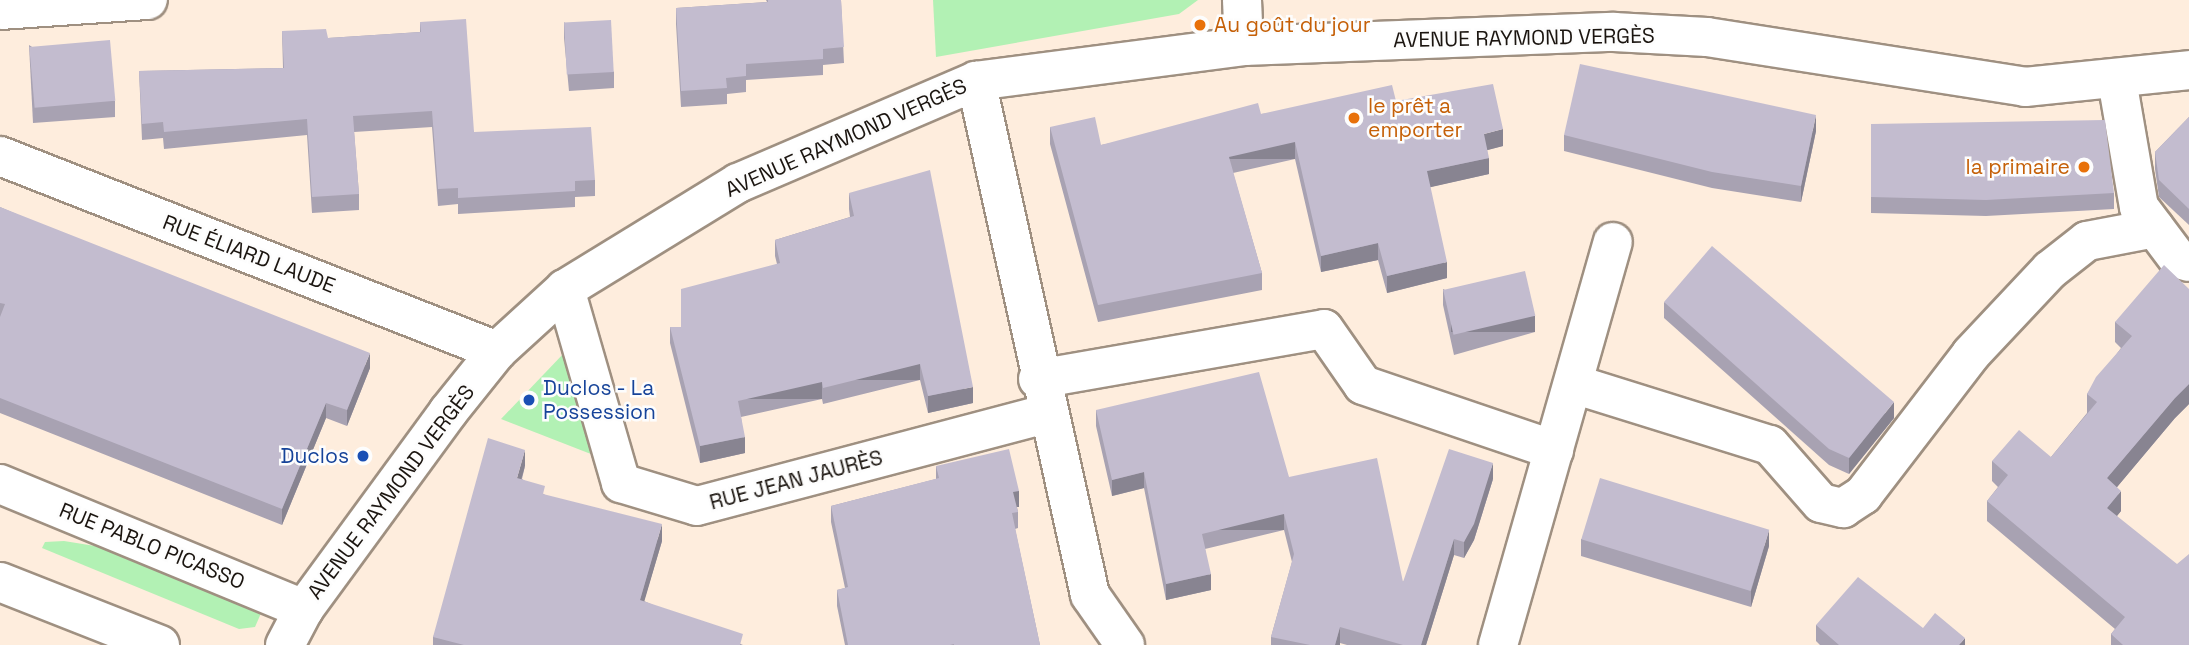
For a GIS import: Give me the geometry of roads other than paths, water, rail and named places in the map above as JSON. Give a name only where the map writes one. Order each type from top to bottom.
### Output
[{"type":"street","points":[[0,10],[148,0]]},
{"type":"street","points":[[1242,0],[1244,46]]},
{"type":"street","name":"AVENUE RAYMOND VERGÈS","points":[[285,645],[304,608],[498,351],[565,289],[738,183],[976,81],[1244,46],[1614,32],[1707,37],[2025,87],[2117,80],[2189,70]]},
{"type":"street","points":[[2117,80],[2139,207],[2178,259],[2189,262]]},
{"type":"street","points":[[976,81],[1042,396],[1090,595],[1125,645]]},
{"type":"street","name":"RUE ÉLIARD LAUDE","points":[[0,156],[498,351]]},
{"type":"street","points":[[1577,385],[1770,445],[1821,503],[1843,508],[1863,495],[1964,361],[2050,270],[2087,241],[2155,228]]},
{"type":"street","points":[[1498,645],[1554,450],[1577,385],[1613,242]]},
{"type":"street","name":"RUE JEAN JAURÈS","points":[[565,289],[621,483],[697,506],[1042,396],[1324,330],[1363,385],[1554,450]]},
{"type":"street","name":"RUE PABLO PICASSO","points":[[0,484],[304,608]]},
{"type":"street","points":[[0,582],[160,645]]},
{"type":"place","name":"Au goût du jour","points":[[1200,25]]},
{"type":"place","name":"le prêt a emporter","points":[[1354,118]]},
{"type":"place","name":"la primaire","points":[[2084,167]]},
{"type":"place","name":"Duclos - La Possession","points":[[529,400]]},
{"type":"place","name":"Duclos","points":[[363,456]]}]
